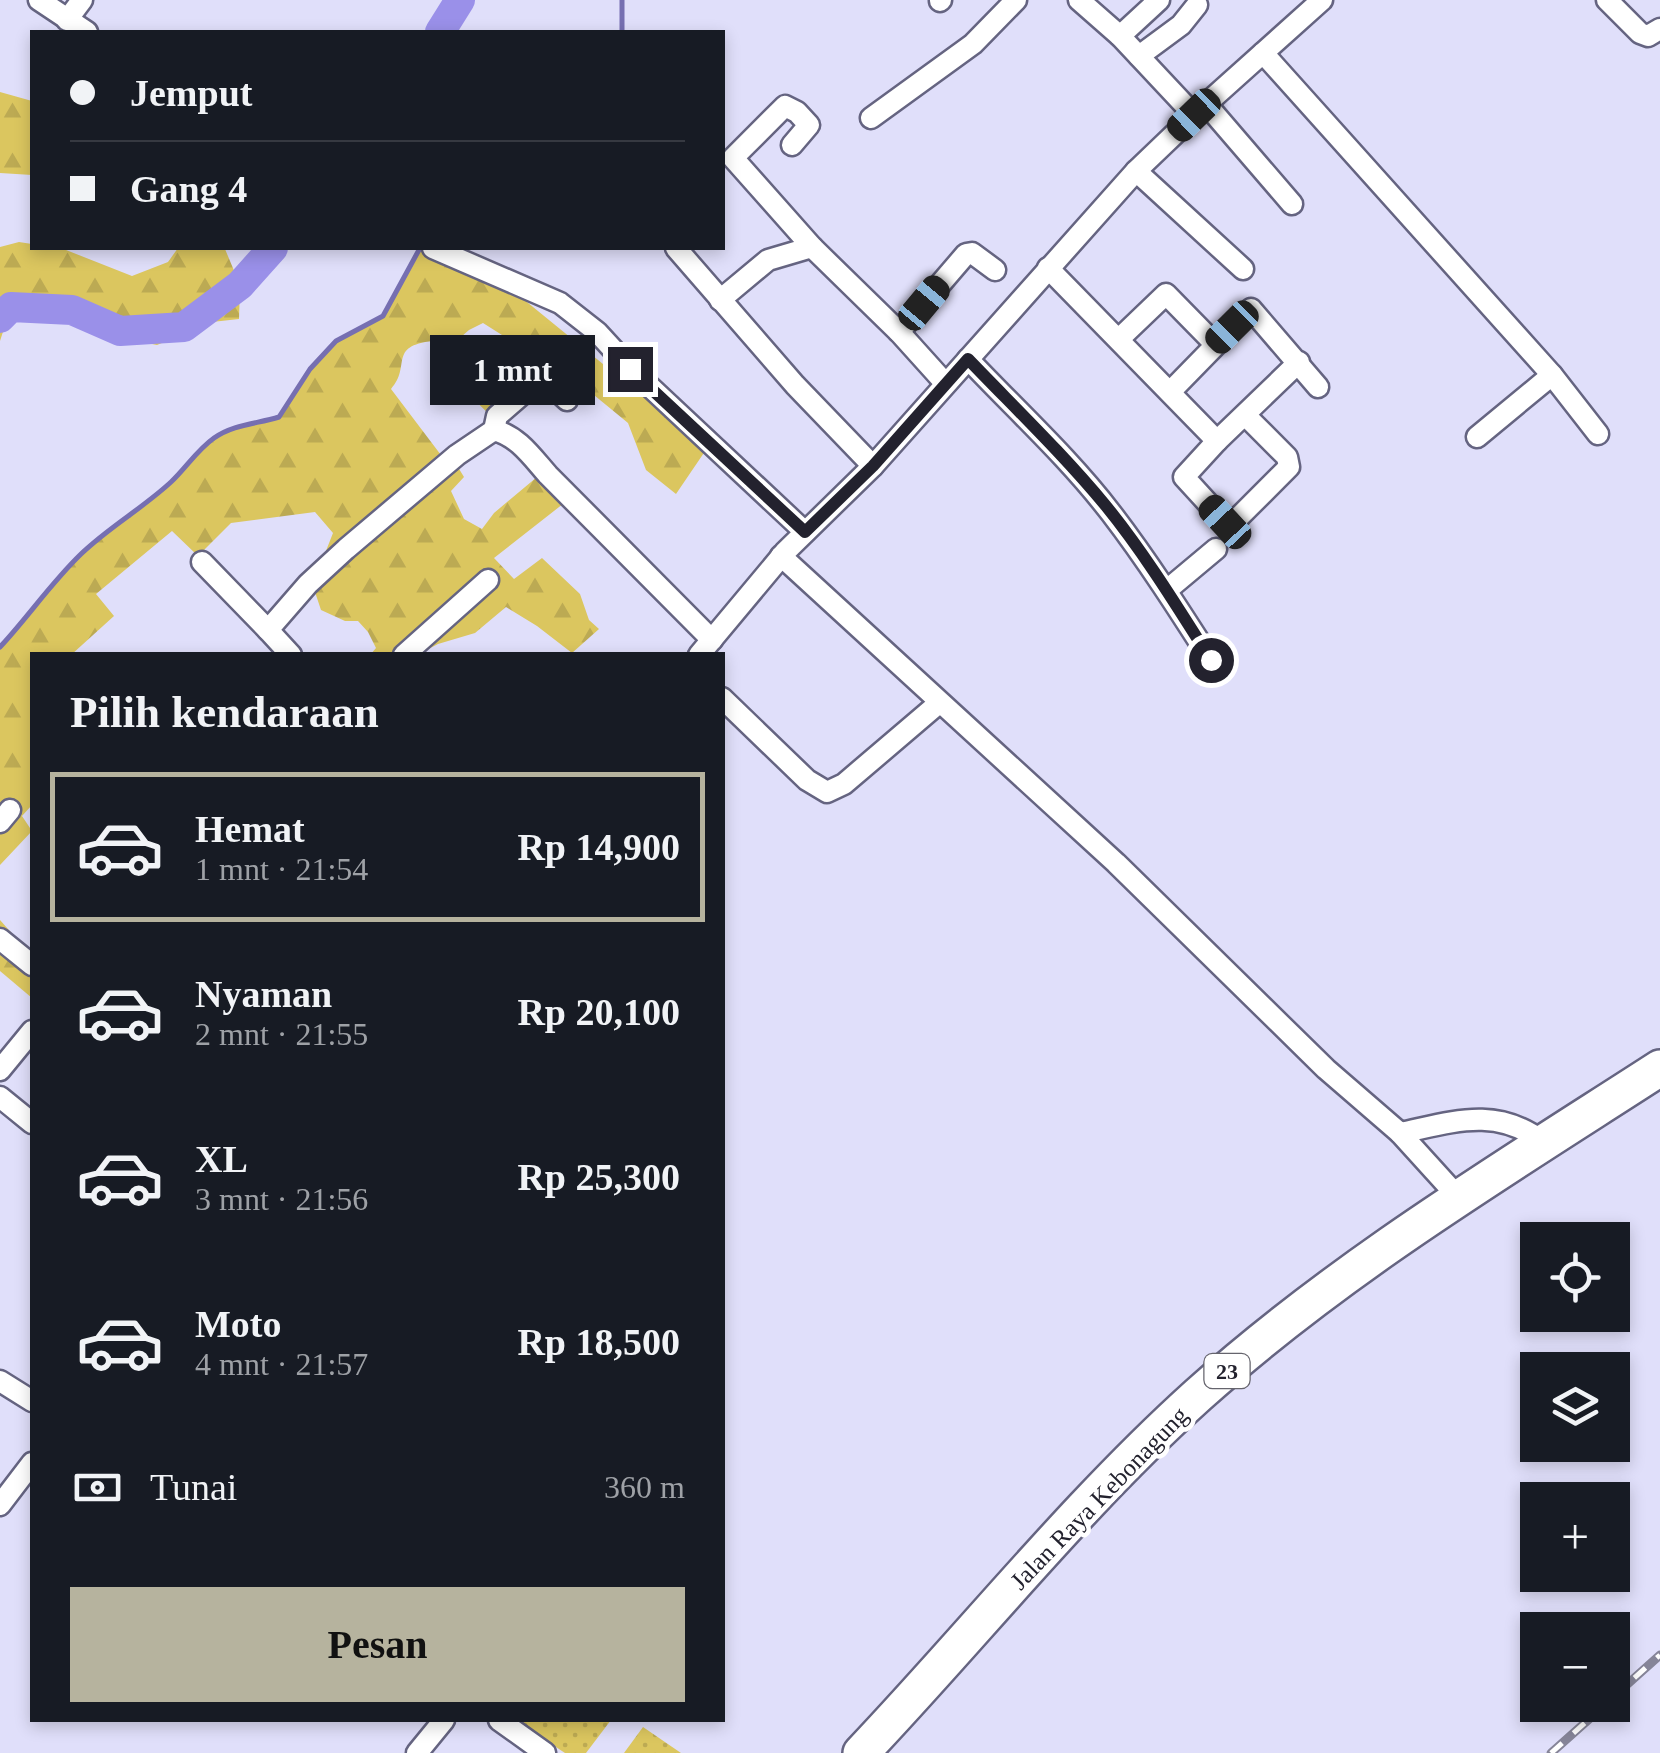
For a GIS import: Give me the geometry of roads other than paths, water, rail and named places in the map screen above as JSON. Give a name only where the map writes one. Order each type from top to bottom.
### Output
[{"type":"highway","name":"Jalan Raya Kebonagung","points":[[862,1753],[1089,1502],[1200,1393],[1378,1253],[1660,1068]]},
{"type":"street","points":[[39,0],[83,30]]},
{"type":"street","points":[[68,20],[82,0]]},
{"type":"street","points":[[871,118],[973,44],[1016,0]]},
{"type":"street","points":[[1120,36],[1160,0]]},
{"type":"street","points":[[494,430],[523,446],[706,647],[793,544],[873,466],[1136,172],[1322,0]]},
{"type":"street","points":[[1606,0],[1640,33],[1648,36],[1660,29]]},
{"type":"street","points":[[1084,1],[1200,110],[1292,204]]},
{"type":"street","points":[[1140,56],[1181,25],[1197,5]]},
{"type":"street","points":[[1263,53],[1552,375],[1598,434]]},
{"type":"street","points":[[792,146],[810,125],[785,106],[733,158],[812,246],[945,382]]},
{"type":"street","points":[[1136,172],[1242,270]]},
{"type":"street","points":[[720,300],[768,260],[812,246]]},
{"type":"street","points":[[437,250],[560,303],[597,332],[939,702],[1119,866],[1336,1079],[1400,1133],[1459,1198]]},
{"type":"street","points":[[678,250],[795,385],[873,466]]},
{"type":"street","points":[[899,332],[966,254],[972,253],[995,270]]},
{"type":"street","points":[[1048,268],[1217,441]]},
{"type":"street","points":[[1119,339],[1166,294],[1215,344]]},
{"type":"street","points":[[1170,392],[1252,310],[1318,387]]},
{"type":"street","points":[[968,359],[1084,480],[1166,590],[1211,660]]},
{"type":"street","points":[[1245,415],[1287,457],[1289,467],[1230,524],[1184,477],[1217,441],[1299,362]]},
{"type":"street","points":[[1477,438],[1552,375]]},
{"type":"street","points":[[268,630],[346,548],[436,472],[494,430],[498,416],[542,378],[567,400]]},
{"type":"street","points":[[1166,590],[1216,549]]},
{"type":"street","points":[[202,562],[288,652]]},
{"type":"street","points":[[407,652],[488,580]]},
{"type":"street","points":[[725,701],[818,790],[827,792],[844,784],[939,702]]},
{"type":"street","points":[[0,939],[30,963]]},
{"type":"street","points":[[0,1070],[30,1033]]},
{"type":"street","points":[[0,1097],[30,1121]]},
{"type":"street","points":[[1400,1133],[1496,1119],[1526,1129],[1543,1142]]},
{"type":"street","points":[[0,1381],[30,1399]]},
{"type":"street","points":[[0,1505],[30,1466]]},
{"type":"street","points":[[417,1753],[442,1722]]},
{"type":"street","points":[[502,1722],[545,1753]]},
{"type":"waterway","points":[[441,30],[460,0]]},
{"type":"waterway","points":[[622,0],[622,30]]},
{"type":"waterway","points":[[0,318],[11,307],[72,310],[120,331],[184,327],[240,285],[271,250]]},
{"type":"waterway","points":[[0,647],[81,554],[160,491],[208,443],[230,430],[279,417],[310,369],[336,341],[383,316],[419,250]]},
{"type":"railway","points":[[1630,1682],[1660,1655]]},
{"type":"railway","points":[[1551,1753],[1586,1722]]}]
